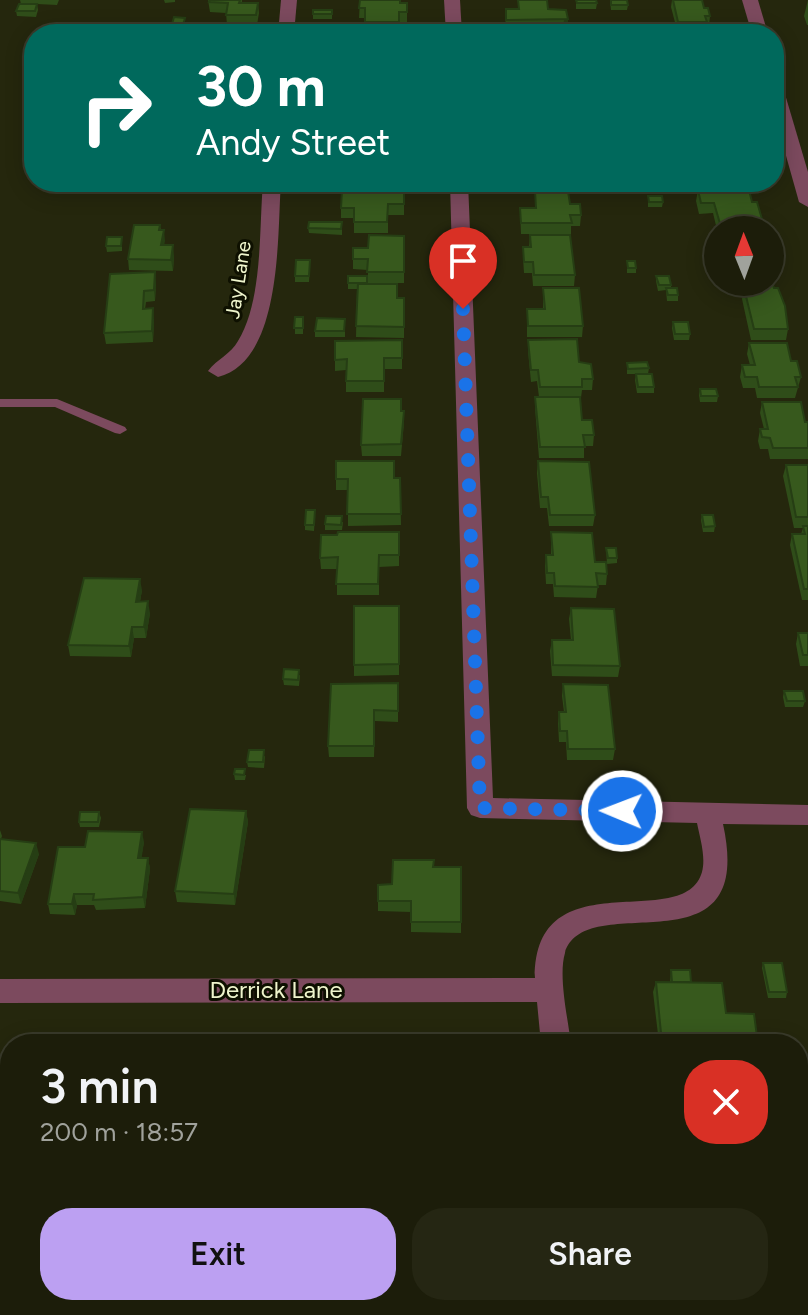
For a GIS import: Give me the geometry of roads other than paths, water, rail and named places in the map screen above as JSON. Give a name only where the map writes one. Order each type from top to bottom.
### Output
[{"type":"street","points":[[287,24],[289,0]]},
{"type":"street","points":[[452,0],[453,24]]},
{"type":"street","points":[[750,0],[757,24]]},
{"type":"street","points":[[784,119],[808,202]]},
{"type":"street","name":"Jay Lane","points":[[218,371],[242,350],[254,329],[262,301],[271,192]]},
{"type":"street","points":[[459,192],[480,808],[808,815]]},
{"type":"street","points":[[555,1034],[553,944],[567,927],[590,915],[661,912],[685,905],[704,893],[715,875],[708,813]]},
{"type":"street","name":"Derrick Lane","points":[[0,991],[552,990]]},
{"type":"lane","points":[[0,403],[57,403],[120,430]]}]
